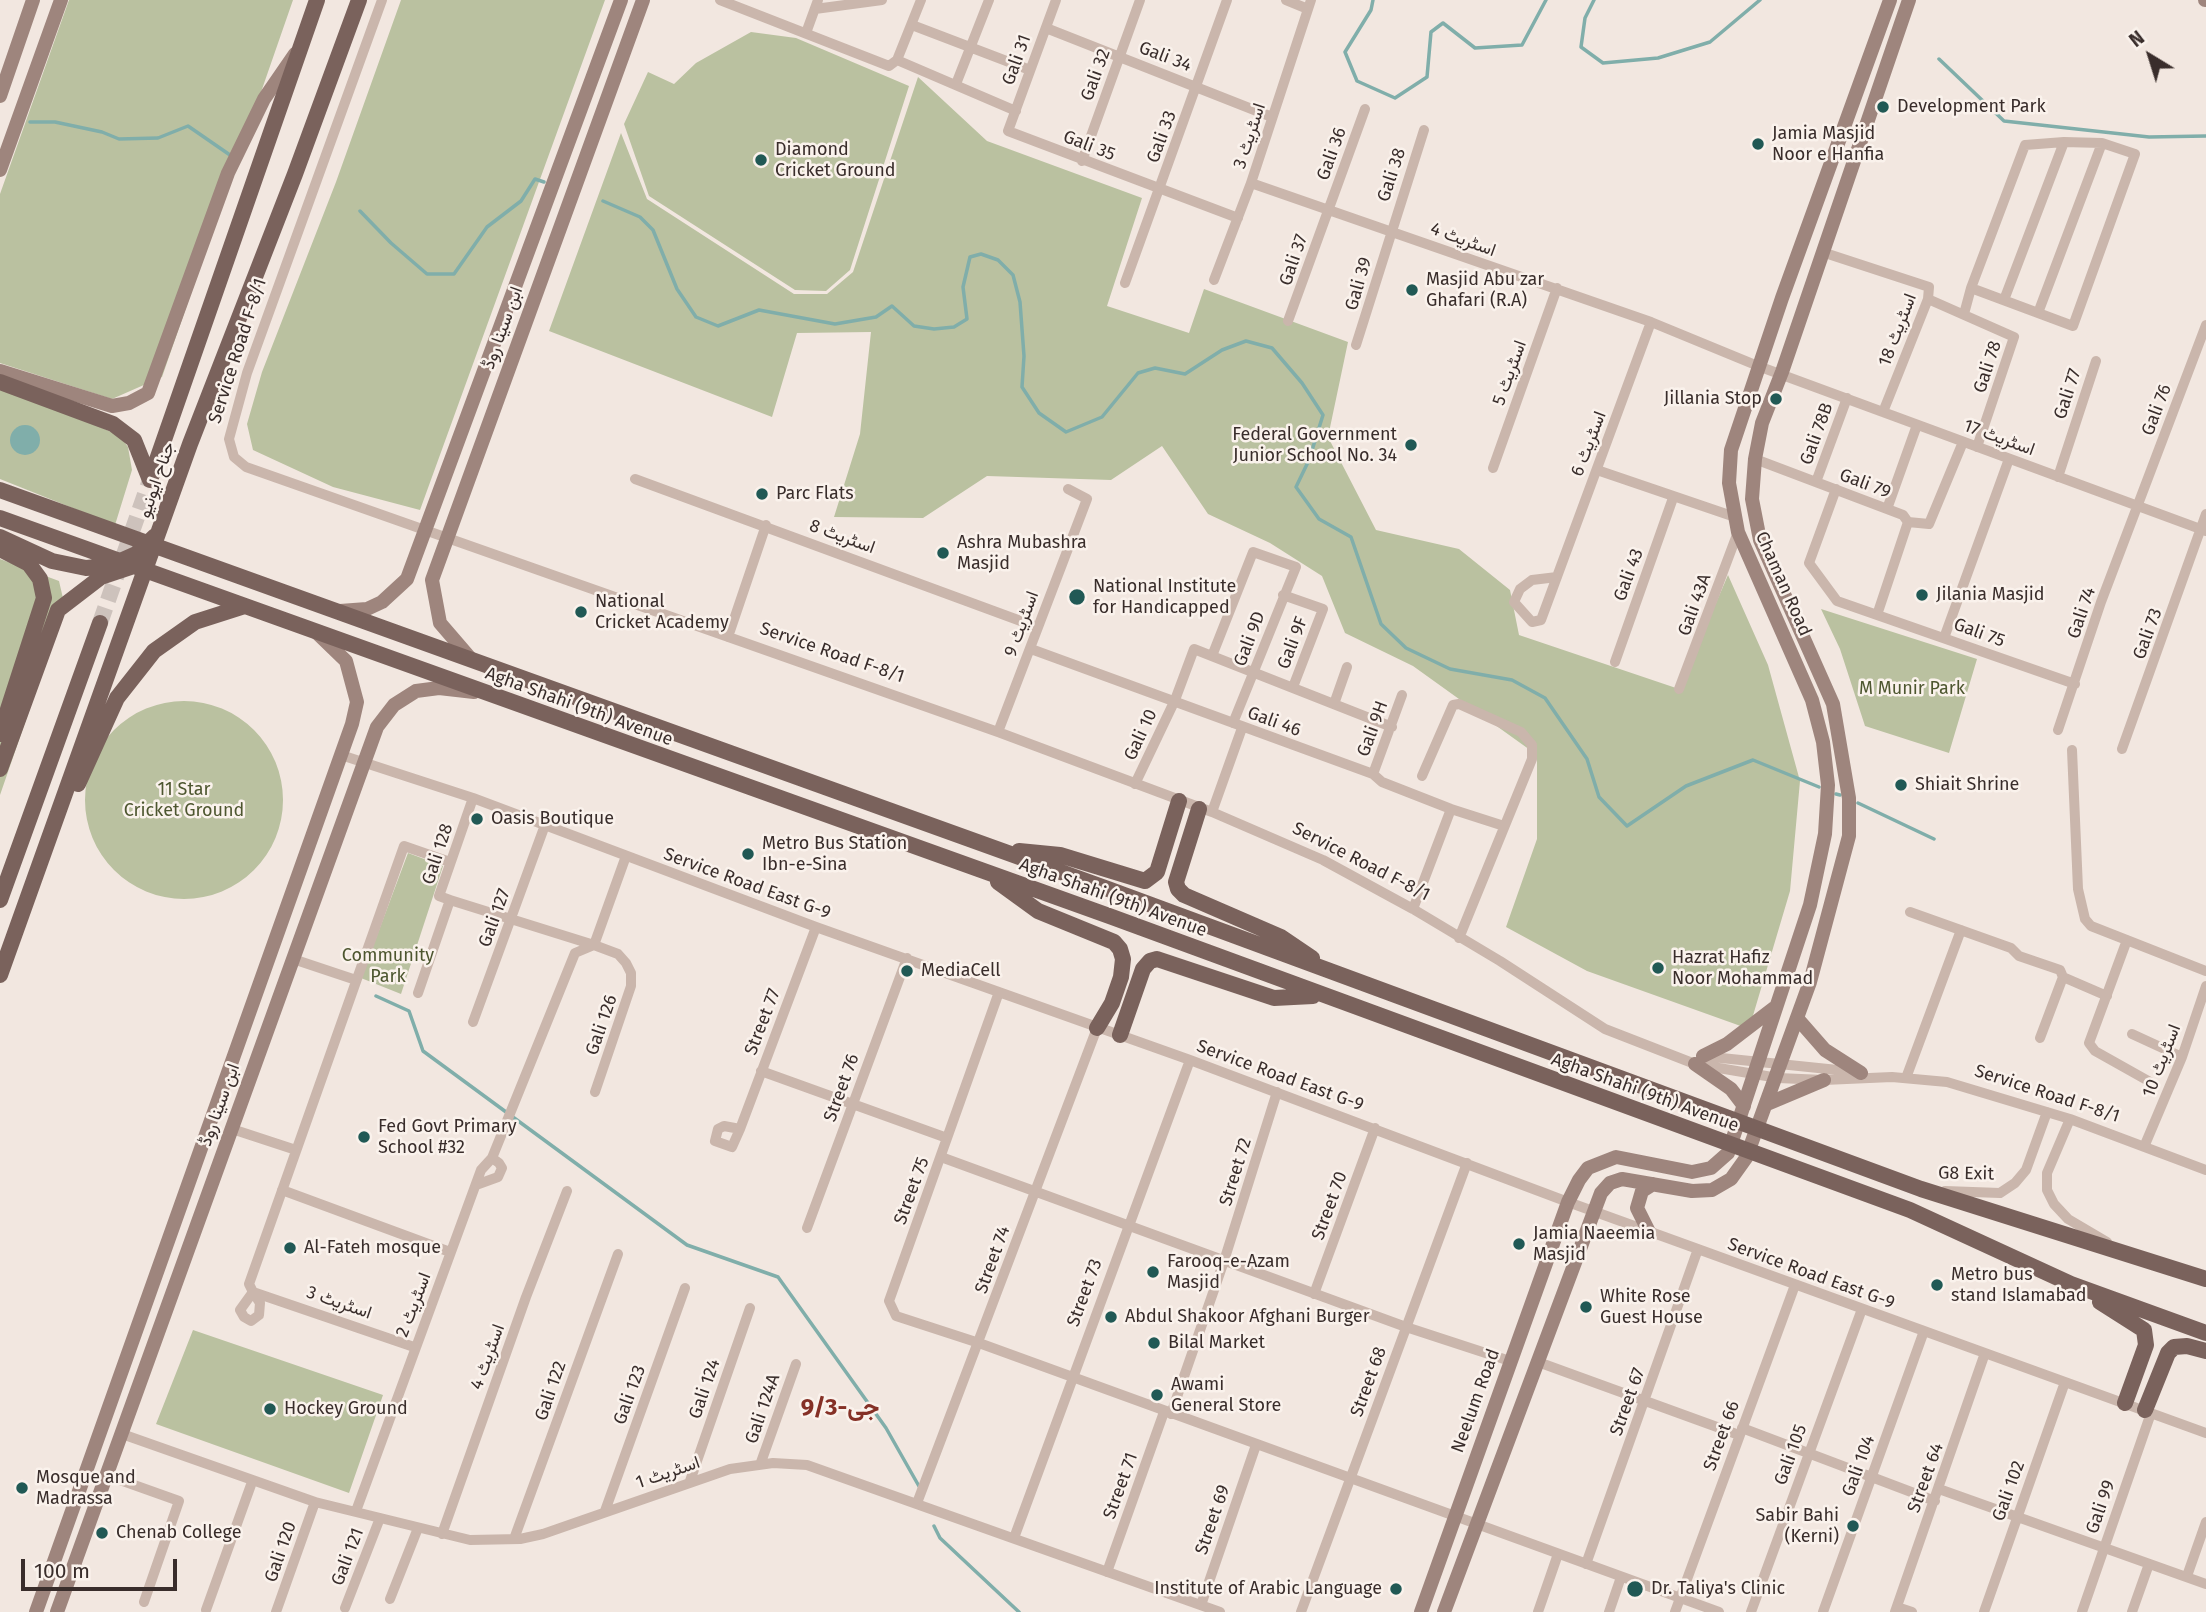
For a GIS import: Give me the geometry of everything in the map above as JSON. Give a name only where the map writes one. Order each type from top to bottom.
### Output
[{"type":"main road","points":[[0,96],[33,0]]},
{"type":"main road","points":[[0,170],[61,0]]},
{"type":"main road","name":"جناح ایونیو","points":[[0,382],[113,424],[134,440],[150,480],[317,0]]},
{"type":"main road","name":"جناح ایونیو","points":[[0,975],[190,444],[359,0]]},
{"type":"main road","name":"ابن سینا روڈ","points":[[335,612],[367,609],[395,593],[407,579],[621,0]]},
{"type":"main road","name":"ابن سینا روڈ","points":[[474,662],[451,638],[436,612],[432,580],[643,0]]},
{"type":"main road","name":"Chaman Road","points":[[1728,1153],[1810,905],[1825,834],[1828,785],[1823,742],[1812,700],[1736,525],[1729,483],[1731,450],[1758,366],[1890,0]]},
{"type":"main road","name":"Chaman Road","points":[[1653,1184],[1692,1191],[1712,1190],[1731,1179],[1746,1158],[1797,1018],[1842,869],[1849,836],[1849,798],[1833,704],[1760,540],[1752,499],[1755,459],[1762,423],[1782,372],[1909,0]]},
{"type":"main road","points":[[0,371],[112,406],[129,403],[148,393],[228,173],[264,99],[303,41]]},
{"type":"main road","name":"Agha Shahi (9th) Avenue","points":[[0,490],[1329,970],[1920,1189],[2206,1279]]},
{"type":"main road","points":[[32,529],[47,529],[55,521],[43,506]]},
{"type":"main road","name":"Agha Shahi (9th) Avenue","points":[[0,517],[982,871],[1910,1210],[2071,1284],[2206,1332]]},
{"type":"main road","points":[[70,543],[64,529],[67,524],[81,518]]},
{"type":"main road","points":[[0,537],[52,561],[86,568],[109,566],[136,554],[159,532]]},
{"type":"main road","points":[[0,549],[29,564],[40,579],[44,598],[0,734]]},
{"type":"main road","points":[[0,769],[58,610],[101,578],[134,566]]},
{"type":"main road","points":[[35,879],[117,698],[154,651],[195,622],[245,606]]},
{"type":"main road","points":[[0,900],[100,622]]},
{"type":"main road","name":"ابن سینا روڈ","points":[[36,1612],[341,755],[357,702],[346,661],[315,631]]},
{"type":"main road","name":"ابن سینا روڈ","points":[[57,1612],[377,727],[394,705],[416,691],[439,688],[485,693]]},
{"type":"main road","points":[[989,847],[1060,855],[1145,881],[1157,872],[1179,801]]},
{"type":"main road","points":[[864,830],[878,825],[881,819],[875,806]]},
{"type":"main road","points":[[1205,811],[1176,882],[1178,889],[1184,895],[1281,937],[1329,970]]},
{"type":"main road","points":[[982,871],[1038,911],[1114,942],[1123,959],[1121,977],[1112,1003],[1097,1028]]},
{"type":"main road","points":[[1120,1035],[1143,970],[1150,961],[1157,959],[1274,998],[1319,996]]},
{"type":"main road","points":[[1744,1109],[1731,1089],[1694,1060],[1727,1044],[1775,1008]]},
{"type":"main road","points":[[1797,1018],[1825,1050],[1866,1075]]},
{"type":"main road","points":[[1765,1107],[1824,1080]]},
{"type":"main road","name":"Neelum Road","points":[[1421,1612],[1568,1202],[1588,1168],[1602,1160],[1630,1158],[1692,1172],[1711,1168],[1728,1153]]},
{"type":"main road","points":[[1444,1612],[1592,1212],[1610,1183],[1622,1179],[1653,1184]]},
{"type":"main road","points":[[1649,1232],[1636,1208],[1642,1191],[1653,1184]]},
{"type":"main road","points":[[2071,1284],[2144,1330],[2146,1345],[2125,1403]]},
{"type":"main road","points":[[2148,1412],[2168,1353],[2174,1347],[2187,1346],[2206,1351]]},
{"type":"street","name":"Service Road F-8/1","points":[[382,0],[247,373],[229,439],[234,457],[246,467],[998,733],[1205,811],[1323,860],[1413,909],[1500,961],[1605,1030],[1694,1060],[1756,1068],[1777,1077],[1824,1080],[1866,1075]]},
{"type":"street","points":[[720,0],[739,3],[889,66],[897,60],[921,0]]},
{"type":"street","points":[[806,33],[816,5],[881,0]]},
{"type":"street","points":[[956,84],[989,0]]},
{"type":"street","name":"Gali 31","points":[[1009,131],[1056,0]]},
{"type":"street","name":"Gali 32","points":[[1082,161],[1140,0]]},
{"type":"street","name":"Gali 33","points":[[1125,283],[1227,0]]},
{"type":"street","points":[[1286,0],[1310,4]]},
{"type":"street","name":"اسٹریٹ 3","points":[[1214,279],[1251,183],[1310,4]]},
{"type":"street","points":[[912,25],[1030,70]]},
{"type":"street","name":"Gali 34","points":[[1046,28],[1272,117]]},
{"type":"street","points":[[897,60],[1016,111]]},
{"type":"street","name":"Gali 36","points":[[1328,210],[1365,109]]},
{"type":"street","name":"Gali 38","points":[[1391,230],[1424,130]]},
{"type":"street","name":"Gali 35","points":[[1009,131],[1082,161],[1238,218]]},
{"type":"street","points":[[2004,300],[2064,142]]},
{"type":"street","points":[[2038,313],[2102,143]]},
{"type":"street","points":[[1928,299],[1964,314],[1971,288],[2025,145],[2102,143],[2135,155],[2073,326],[1971,288]]},
{"type":"street","name":"اسٹریٹ 4","points":[[1251,183],[1557,288],[1651,322],[1758,366],[1782,372]]},
{"type":"street","name":"Gali 37","points":[[1288,321],[1328,210]]},
{"type":"street","name":"Gali 39","points":[[1356,345],[1391,230]]},
{"type":"street","name":"اسٹریٹ 18","points":[[1822,252],[1925,284],[1930,292],[1883,412]]},
{"type":"street","name":"اسٹریٹ 5","points":[[1493,468],[1557,288]]},
{"type":"street","name":"Gali 78","points":[[1964,314],[2014,337],[1977,447]]},
{"type":"street","name":"اسٹریٹ 6","points":[[1556,577],[1532,580],[1520,589],[1514,602],[1532,622],[1541,620],[1651,322]]},
{"type":"street","name":"Gali 76","points":[[2138,507],[2202,351],[2206,325]]},
{"type":"street","name":"Gali 77","points":[[2058,477],[2096,361]]},
{"type":"street","name":"اسٹریٹ 17","points":[[1782,372],[1917,425],[2203,530]]},
{"type":"street","name":"Gali 78B","points":[[1816,482],[1847,398]]},
{"type":"street","points":[[1887,509],[1917,425]]},
{"type":"street","points":[[1877,615],[1908,523],[1929,524],[1963,442]]},
{"type":"street","name":"Gali 79","points":[[1755,459],[1903,515],[1908,523]]},
{"type":"street","points":[[1944,638],[2008,459]]},
{"type":"street","points":[[1597,470],[1736,525]]},
{"type":"street","name":"اسٹریٹ 8","points":[[635,479],[1037,627]]},
{"type":"street","name":"اسٹریٹ 9","points":[[998,733],[1087,499],[1068,489]]},
{"type":"street","name":"Gali 75","points":[[1836,489],[1809,563],[1837,601],[2075,684]]},
{"type":"street","name":"Gali 43","points":[[1615,662],[1673,498]]},
{"type":"street","name":"Gali 74","points":[[2058,730],[2101,602],[2138,507]]},
{"type":"street","name":"Gali 73","points":[[2122,749],[2203,530],[2206,514]]},
{"type":"street","points":[[728,637],[766,525]]},
{"type":"street","name":"Gali 43A","points":[[1679,689],[1736,525]]},
{"type":"street","name":"Gali 9D","points":[[1205,811],[1283,595],[1296,567],[1253,552],[1212,656]]},
{"type":"street","name":"Gali 9F","points":[[1283,595],[1323,610],[1293,687]]},
{"type":"street","name":"Gali 46","points":[[1031,649],[1373,774],[1382,782],[1504,826]]},
{"type":"street","name":"Gali 10","points":[[1135,784],[1175,700],[1194,649],[1212,656]]},
{"type":"street","points":[[1212,656],[1392,727]]},
{"type":"street","points":[[1334,704],[1347,667]]},
{"type":"street","name":"Gali 9H","points":[[1373,774],[1402,695]]},
{"type":"street","points":[[1422,776],[1453,705],[1459,704],[1521,732],[1532,745],[1532,759],[1459,938]]},
{"type":"street","points":[[2072,750],[2078,889],[2085,919],[2091,926],[2206,971]]},
{"type":"street","name":"Service Road East G-9","points":[[341,755],[473,798],[816,927],[1376,1128],[1592,1212],[2206,1433]]},
{"type":"street","name":"Gali 128","points":[[418,993],[450,900],[439,896],[473,798]]},
{"type":"street","points":[[1413,909],[1451,809]]},
{"type":"street","name":"Gali 127","points":[[473,1022],[545,825]]},
{"type":"street","points":[[450,862],[404,846],[282,1190],[450,1252]]},
{"type":"street","points":[[476,1185],[498,1177],[502,1168],[492,1158],[575,953],[594,945],[626,856]]},
{"type":"street","points":[[450,900],[594,945]]},
{"type":"street","points":[[1910,912],[2011,948],[2019,956],[2060,970],[2063,977],[2107,996]]},
{"type":"street","name":"Street 77","points":[[740,1129],[816,927]]},
{"type":"street","points":[[1906,1078],[1961,930]]},
{"type":"street","points":[[2127,940],[2090,1042],[2091,1048],[2152,1083]]},
{"type":"street","name":"Gali 126","points":[[594,945],[618,954],[631,973],[631,986],[595,1092]]},
{"type":"street","name":"Street 76","points":[[807,1228],[907,958]]},
{"type":"street","points":[[293,959],[356,980]]},
{"type":"street","points":[[2040,1038],[2063,977]]},
{"type":"street","name":"اسٹریٹ 10","points":[[2144,1147],[2182,1057],[2206,986]]},
{"type":"street","name":"Street 75","points":[[999,992],[889,1301],[896,1316],[979,1343],[1718,1612]]},
{"type":"street","name":"Street 74","points":[[918,1503],[1097,1028]]},
{"type":"street","points":[[2132,1034],[2182,1057]]},
{"type":"street","name":"Street 73","points":[[1014,1538],[1071,1377],[1190,1060]]},
{"type":"street","points":[[761,1071],[947,1138]]},
{"type":"street","name":"Service Road F-8/1","points":[[1777,1077],[1866,1075],[1947,1082],[2070,1119],[2206,1170]]},
{"type":"street","name":"Street 72","points":[[1168,1413],[1224,1261],[1277,1092]]},
{"type":"street","name":"G8 Exit","points":[[1920,1189],[1982,1194],[2000,1192],[2015,1183],[2026,1170],[2047,1112]]},
{"type":"street","points":[[2070,1119],[2047,1173],[2047,1190],[2054,1204],[2068,1219],[2123,1251]]},
{"type":"street","name":"Street 70","points":[[1314,1294],[1376,1128]]},
{"type":"street","points":[[232,1129],[296,1150]]},
{"type":"street","points":[[941,1157],[1406,1327],[1510,1361]]},
{"type":"street","name":"اسٹریٹ 2","points":[[356,1511],[481,1170],[492,1158]]},
{"type":"street","name":"Street 68","points":[[1301,1612],[1467,1163]]},
{"type":"street","name":"اسٹریٹ 3","points":[[282,1190],[249,1284],[253,1292],[414,1347]]},
{"type":"street","name":"اسٹریٹ 4","points":[[442,1534],[513,1333],[567,1191]]},
{"type":"street","name":"Street 67","points":[[1586,1564],[1698,1249]]},
{"type":"street","name":"Gali 122","points":[[514,1539],[618,1254]]},
{"type":"street","name":"Street 66","points":[[1675,1612],[1795,1284]]},
{"type":"street","name":"Gali 123","points":[[605,1511],[685,1289]]},
{"type":"street","name":"Gali 124","points":[[690,1481],[750,1308]]},
{"type":"street","name":"Gali 105","points":[[1751,1612],[1862,1308]]},
{"type":"street","name":"Gali 104","points":[[1823,1612],[1924,1331]]},
{"type":"street","name":"Street 64","points":[[1896,1609],[1985,1353]]},
{"type":"street","points":[[1538,1362],[1645,1401],[1808,1453],[1934,1501]]},
{"type":"street","name":"Gali 124A","points":[[760,1465],[796,1364]]},
{"type":"street","name":"Gali 102","points":[[1984,1612],[2065,1382]]},
{"type":"street","name":"Gali 99","points":[[2082,1612],[2148,1412]]},
{"type":"street","name":"Street 71","points":[[1107,1572],[1168,1413]]},
{"type":"street","name":"اسٹریٹ 1","points":[[122,1434],[315,1502],[470,1540],[514,1539],[543,1534],[730,1469],[760,1465],[807,1465],[1220,1612]]},
{"type":"street","name":"Street 69","points":[[1201,1605],[1256,1445]]},
{"type":"street","points":[[106,1475],[179,1501],[144,1602]]},
{"type":"street","points":[[206,1610],[252,1482]]},
{"type":"street","points":[[1939,1489],[2206,1584]]},
{"type":"street","name":"Gali 120","points":[[276,1612],[315,1502]]},
{"type":"street","name":"Gali 121","points":[[345,1608],[380,1518]]},
{"type":"street","points":[[2187,1576],[2206,1522]]},
{"type":"street","points":[[390,1599],[418,1528]]},
{"type":"street","points":[[1538,1612],[1558,1554]]},
{"type":"street","points":[[2132,1612],[2149,1564]]},
{"type":"street","points":[[1609,1612],[1621,1577]]},
{"type":"street","points":[[1896,1609],[1912,1612]]},
{"type":"green space","points":[[69,0],[293,0],[162,377],[112,399],[0,363],[0,194]]},
{"type":"green space","points":[[401,0],[605,0],[420,510],[333,487],[253,450],[247,424],[262,372],[336,182]]},
{"type":"green space","name":"Diamond Cricket Ground","points":[[751,32],[796,38],[909,86],[850,270],[826,291],[795,290],[649,196],[624,124],[648,72],[674,84],[696,63]]},
{"type":"green space","points":[[918,77],[987,141],[1142,198],[1107,306],[1189,333],[1204,289],[1348,342],[1328,437],[1376,530],[1459,549],[1510,590],[1519,635],[1679,689],[1728,575],[1768,665],[1800,781],[1790,891],[1749,1029],[1587,971],[1506,927],[1537,839],[1537,755],[1413,666],[1345,633],[1322,576],[1270,543],[1208,514],[1162,446],[1111,480],[987,476],[923,518],[834,517],[860,434],[871,332],[797,333],[772,417],[549,331],[621,133],[647,199],[794,294],[827,294],[853,272]]},
{"type":"green space","points":[[0,382],[120,436],[128,447],[132,470],[115,525],[0,479]]},
{"type":"green space","points":[[0,559],[59,581],[65,607],[0,795]]},
{"type":"green space","name":"M Munir Park","points":[[1821,609],[1977,659],[1949,753],[1865,726],[1840,649]]},
{"type":"green space","name":"11 Star Cricket Ground","points":[[184,701],[222,709],[254,730],[275,762],[283,800],[275,838],[254,870],[222,891],[184,899],[146,891],[114,870],[93,838],[85,800],[93,762],[114,730],[146,709]]},
{"type":"green space","name":"Community Park","points":[[408,853],[443,866],[401,994],[361,978]]},
{"type":"green space","name":"Hockey Ground","points":[[193,1330],[383,1395],[349,1493],[156,1424]]},
{"type":"water","points":[[25,425],[31,426],[39,434],[39,446],[31,454],[25,455],[19,454],[11,446],[10,440],[11,434],[19,426]]},
{"type":"waterway","points":[[1373,0],[1371,10],[1345,52],[1357,81],[1395,98],[1427,77],[1431,32],[1443,23],[1475,48],[1522,45],[1546,0]]},
{"type":"waterway","points":[[1594,0],[1585,18],[1581,47],[1603,63],[1658,58],[1710,42],[1760,0]]},
{"type":"waterway","points":[[1939,59],[2004,121],[2149,137],[2206,136]]},
{"type":"waterway","points":[[30,122],[55,122],[102,132],[119,139],[158,138],[188,126],[230,155]]},
{"type":"waterway","points":[[360,211],[427,274],[454,274],[487,227],[521,201],[535,179],[544,182]]},
{"type":"waterway","points":[[603,201],[640,217],[653,230],[677,289],[696,317],[718,326],[759,310],[835,324],[876,317],[892,306],[914,326],[934,329],[954,327],[967,319],[963,287],[970,257],[981,254],[998,260],[1013,275],[1020,302],[1024,356],[1022,387],[1039,413],[1066,432],[1102,417],[1138,373],[1155,368],[1185,374],[1222,350],[1246,341],[1272,348],[1302,383],[1323,415],[1309,460],[1296,487],[1319,519],[1351,537],[1381,624],[1406,648],[1450,669],[1512,680],[1545,698],[1587,759],[1599,797],[1627,826],[1686,786],[1753,760],[1819,787]]},
{"type":"waterway","points":[[1836,794],[1840,795]]},
{"type":"waterway","points":[[1858,803],[1934,839]]},
{"type":"waterway","points":[[376,996],[409,1011],[423,1051],[687,1245],[778,1277],[886,1428],[920,1488]]},
{"type":"waterway","points":[[934,1526],[940,1538],[1019,1612]]},
{"type":"tunnel","points":[[100,623],[150,480]]},
{"type":"place","name":"Development Park","points":[[1883,107]]},
{"type":"place","name":"Jamia Masjid Noor e Hanfia","points":[[1758,144]]},
{"type":"place","name":"Diamond Cricket Ground","points":[[761,160]]},
{"type":"place","name":"Masjid Abu zar Ghafari (R.A)","points":[[1412,290]]},
{"type":"place","name":"Jillania Stop","points":[[1776,399]]},
{"type":"place","name":"Federal Government Junior School No. 34","points":[[1411,445]]},
{"type":"place","name":"Parc Flats","points":[[762,494]]},
{"type":"place","name":"Ashra Mubashra Masjid","points":[[943,553]]},
{"type":"place","name":"Jilania Masjid","points":[[1922,595]]},
{"type":"place","name":"National Institute for Handicapped","points":[[1077,597]]},
{"type":"place","name":"National Cricket Academy","points":[[581,612]]},
{"type":"place","name":"Shiait Shrine","points":[[1901,785]]},
{"type":"place","name":"Oasis Boutique","points":[[477,819]]},
{"type":"place","name":"Metro Bus Station Ibn-e-Sina","points":[[748,854]]},
{"type":"place","name":"Hazrat Hafiz Noor Mohammad","points":[[1658,968]]},
{"type":"place","name":"MediaCell","points":[[907,971]]},
{"type":"place","name":"Fed Govt Primary School #32","points":[[364,1137]]},
{"type":"place","name":"Jamia Naeemia Masjid","points":[[1519,1244]]},
{"type":"place","name":"Al-Fateh mosque","points":[[290,1248]]},
{"type":"place","name":"Farooq-e-Azam Masjid","points":[[1153,1272]]},
{"type":"place","name":"Metro bus stand Islamabad","points":[[1937,1285]]},
{"type":"place","name":"White Rose Guest House","points":[[1586,1307]]},
{"type":"place","name":"Abdul Shakoor Afghani Burger","points":[[1111,1317]]},
{"type":"place","name":"Bilal Market","points":[[1154,1343]]},
{"type":"place","name":"Awami General Store","points":[[1157,1395]]},
{"type":"place","name":"Hockey Ground","points":[[270,1409]]},
{"type":"place","name":"Mosque and Madrassa","points":[[22,1488]]},
{"type":"place","name":"Sabir Bahi (Kerni)","points":[[1853,1526]]},
{"type":"place","name":"Chenab College","points":[[102,1533]]},
{"type":"place","name":"Institute of Arabic Language","points":[[1396,1589]]},
{"type":"place","name":"Dr. Taliya's Clinic","points":[[1635,1589]]},
{"type":"district","name":"جی-9/3","points":[[840,1408]]}]
